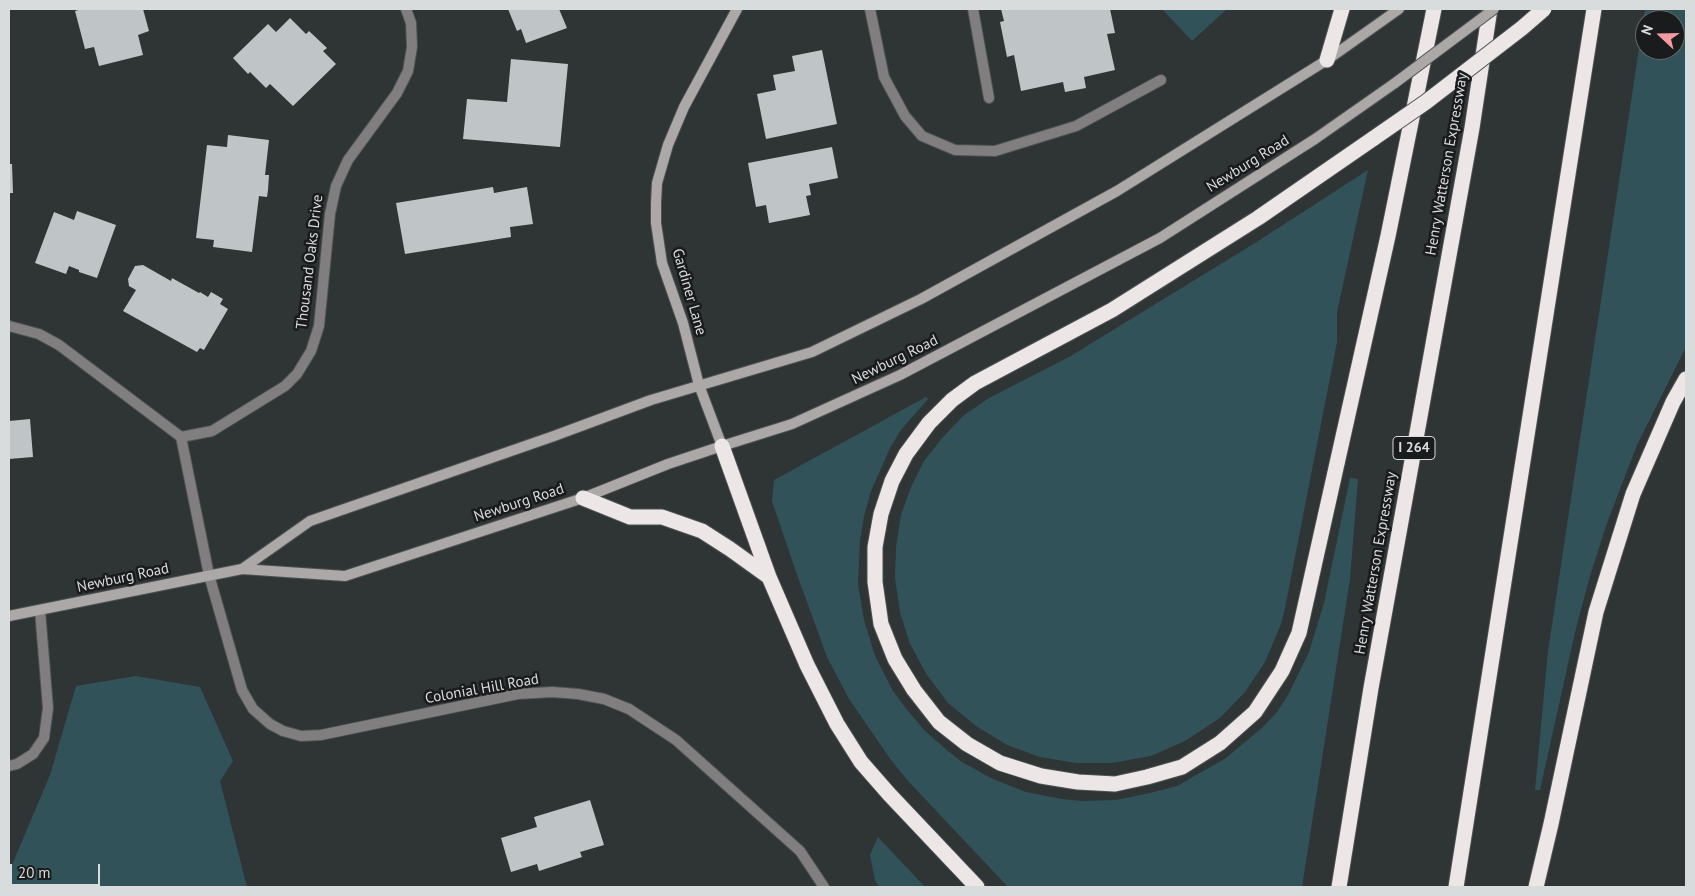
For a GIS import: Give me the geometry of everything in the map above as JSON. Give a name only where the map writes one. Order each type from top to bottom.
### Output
[{"type":"highway","points":[[1327,60],[1342,9]]},
{"type":"highway","points":[[1434,9],[1388,236],[1299,633],[1282,670],[1255,712],[1220,743],[1182,767],[1148,777],[1115,784],[1078,782],[1041,776],[1000,763],[967,744],[940,722],[914,690],[895,659],[881,624],[875,582],[875,547],[881,514],[892,481],[906,454],[929,423],[952,400],[975,383],[1112,310],[1258,218],[1374,138],[1478,62],[1544,9]]},
{"type":"highway","name":"Henry Watterson Expressway","points":[[1340,887],[1371,688],[1492,9]]},
{"type":"highway","points":[[1456,887],[1594,9]]},
{"type":"highway","points":[[1536,887],[1596,612],[1633,494],[1686,379]]},
{"type":"highway","points":[[722,446],[770,577],[807,665],[838,724],[861,762],[977,887]]},
{"type":"highway","points":[[583,498],[630,516],[662,517],[702,531],[770,577]]},
{"type":"main road","name":"Gardiner Lane","points":[[722,446],[699,385],[683,323],[662,263],[656,222],[657,183],[668,145],[684,107],[736,9]]},
{"type":"main road","name":"Newburg Road","points":[[9,616],[242,569],[346,576],[583,498],[668,464],[792,424],[900,375],[1160,238],[1315,139],[1395,83],[1492,9]]},
{"type":"main road","name":"Newburg Road","points":[[242,569],[310,521],[651,400],[812,352],[921,299],[1117,192],[1327,60],[1396,11]]},
{"type":"street","name":"Thousand Oaks Drive","points":[[181,437],[212,431],[285,386],[297,374],[311,351],[320,326],[330,214],[336,186],[348,160],[397,93],[408,71],[412,48],[412,23],[406,9]]},
{"type":"street","points":[[870,9],[884,77],[905,116],[922,136],[955,150],[995,152],[1076,126],[1161,80]]},
{"type":"street","points":[[972,9],[989,98]]},
{"type":"street","points":[[9,326],[39,334],[59,345],[181,437],[209,576]]},
{"type":"street","name":"Colonial Hill Road","points":[[209,576],[242,690],[253,709],[270,724],[283,731],[301,736],[321,735],[518,694],[552,692],[604,699],[629,710],[676,740],[800,850],[824,887]]},
{"type":"street","points":[[9,766],[17,764],[33,754],[44,738],[48,708],[40,610]]},
{"type":"shaded area","points":[[1162,9],[1227,9],[1192,41]]},
{"type":"shaded area","points":[[1645,9],[1686,9],[1686,347],[1637,445],[1607,523],[1576,628],[1540,790],[1535,790],[1548,651],[1637,60],[1685,60],[1685,10]]},
{"type":"shaded area","points":[[1368,170],[1337,312],[1337,342],[1285,608],[1281,624],[1265,662],[1245,692],[1220,718],[1185,741],[1151,756],[1112,763],[1076,763],[1040,757],[1007,745],[976,726],[948,703],[927,675],[910,644],[900,612],[895,578],[896,547],[901,515],[911,487],[924,461],[963,416],[989,398],[1069,357],[1255,243]]},
{"type":"shaded area","points":[[926,397],[928,399],[901,430],[890,448],[871,491],[864,516],[860,541],[858,584],[864,620],[875,656],[893,691],[904,706],[925,731],[962,762],[993,779],[1026,792],[1062,799],[1081,801],[1116,800],[1177,786],[1226,758],[1263,727],[1277,712],[1288,695],[1309,652],[1324,603],[1350,478],[1358,479],[1350,579],[1302,887],[1008,887],[909,782],[891,760],[849,699],[827,657],[772,501],[774,480]]},
{"type":"shaded area","points":[[136,676],[200,687],[233,761],[220,781],[247,887],[9,887],[9,872],[50,775],[76,686]]},
{"type":"shaded area","points":[[878,837],[925,887],[879,887],[875,880],[870,855]]},
{"type":"building","points":[[82,9],[143,9],[149,31],[138,35],[143,55],[99,66],[94,47],[85,49],[75,11]]},
{"type":"building","points":[[508,9],[559,9],[567,28],[526,43],[521,29],[517,31]]},
{"type":"building","points":[[1001,9],[1110,9],[1115,33],[1107,34],[1115,70],[1084,77],[1086,88],[1065,92],[1063,82],[1021,91],[1014,55],[1007,57],[1000,22],[1004,21]]},
{"type":"building","points":[[290,18],[306,34],[309,31],[327,48],[323,51],[336,64],[293,106],[270,84],[266,88],[250,72],[248,74],[233,58],[268,24],[276,32]]},
{"type":"building","points":[[822,50],[837,124],[766,139],[757,94],[776,90],[773,75],[795,71],[792,56]]},
{"type":"building","points":[[511,59],[568,64],[560,147],[463,139],[467,99],[507,102]]},
{"type":"building","points":[[228,135],[269,140],[265,175],[269,175],[267,197],[259,196],[252,252],[213,247],[214,240],[196,238],[207,145],[227,147]]},
{"type":"building","points":[[832,147],[838,178],[809,184],[811,195],[806,196],[810,215],[769,223],[766,205],[756,207],[748,163]]},
{"type":"building","points":[[9,164],[12,164],[13,193],[9,193]]},
{"type":"building","points":[[493,187],[494,193],[527,187],[533,224],[510,227],[511,237],[405,254],[396,203]]},
{"type":"building","points":[[77,211],[116,225],[97,278],[79,272],[79,270],[69,266],[66,274],[35,263],[54,212],[74,220]]},
{"type":"building","points":[[143,265],[171,281],[172,278],[208,297],[211,292],[223,299],[220,304],[228,309],[204,350],[200,348],[197,352],[123,311],[136,290],[129,286],[128,279],[135,266]]},
{"type":"building","points":[[30,419],[33,457],[9,459],[9,421]]},
{"type":"building","points":[[590,800],[604,845],[580,852],[582,857],[539,871],[537,864],[511,872],[501,838],[537,827],[534,817]]}]
